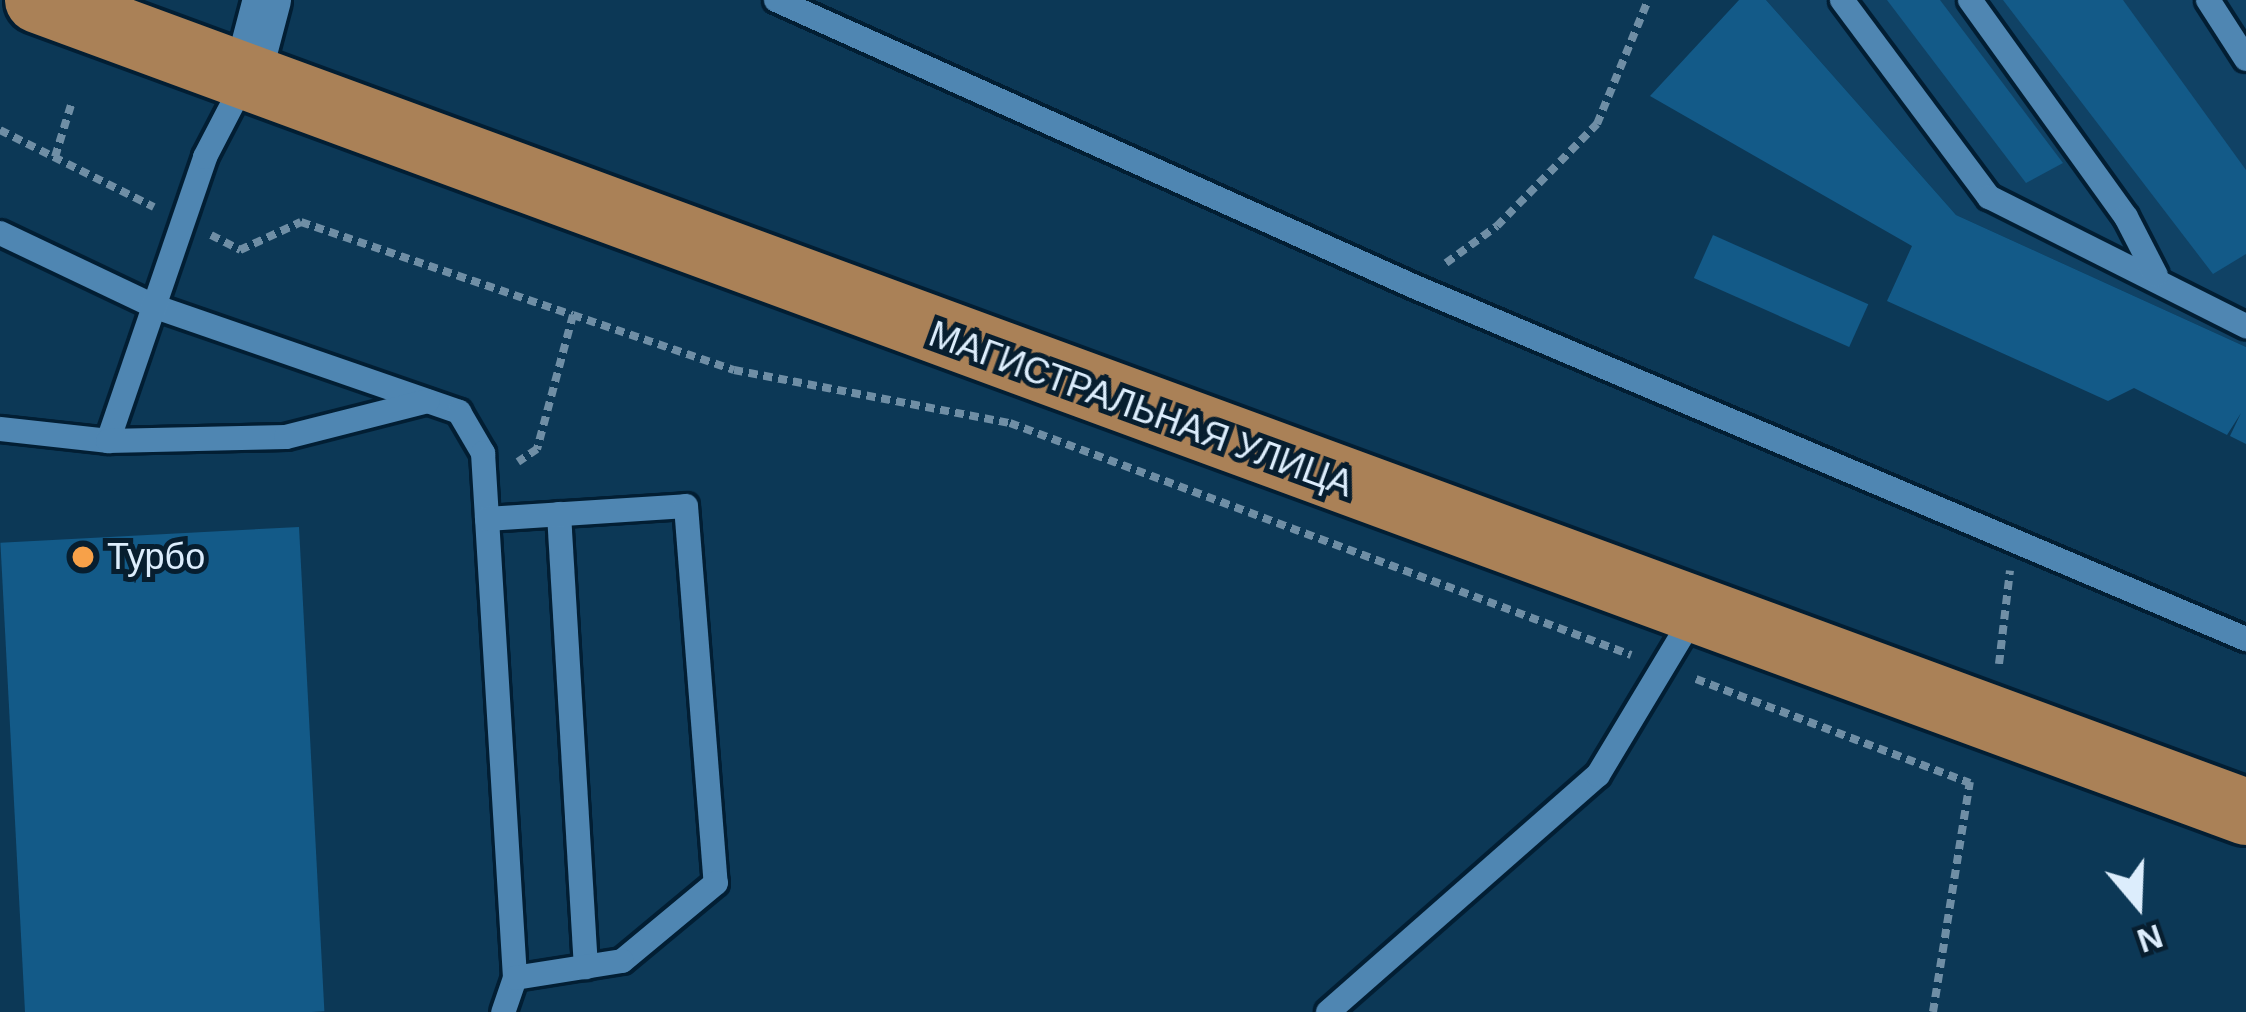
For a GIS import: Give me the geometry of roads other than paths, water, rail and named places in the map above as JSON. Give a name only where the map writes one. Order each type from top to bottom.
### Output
[{"type":"highway","name":"МАГИСТРАЛЬНАЯ УЛИЦА","points":[[38,0],[247,76],[1679,641],[2246,812]]},
{"type":"street","points":[[247,76],[267,0]]},
{"type":"lane","points":[[776,0],[1413,286],[2246,639]]},
{"type":"lane","points":[[1842,0],[1989,197],[2156,275],[2246,326]]},
{"type":"lane","points":[[1970,0],[2126,217],[2156,275]]},
{"type":"lane","points":[[2208,0],[2246,58]]},
{"type":"lane","points":[[108,441],[205,157],[247,76]]},
{"type":"lane","points":[[0,233],[156,307],[459,412],[483,453],[515,978],[503,1012]]},
{"type":"lane","points":[[0,429],[108,441],[286,436],[428,401]]},
{"type":"lane","points":[[487,519],[686,506],[716,883],[622,961],[515,978]]},
{"type":"lane","points":[[559,514],[586,967]]},
{"type":"lane","points":[[1328,1012],[1598,775],[1679,641]]},
{"type":"place","name":"Турбо","points":[[83,557]]}]
